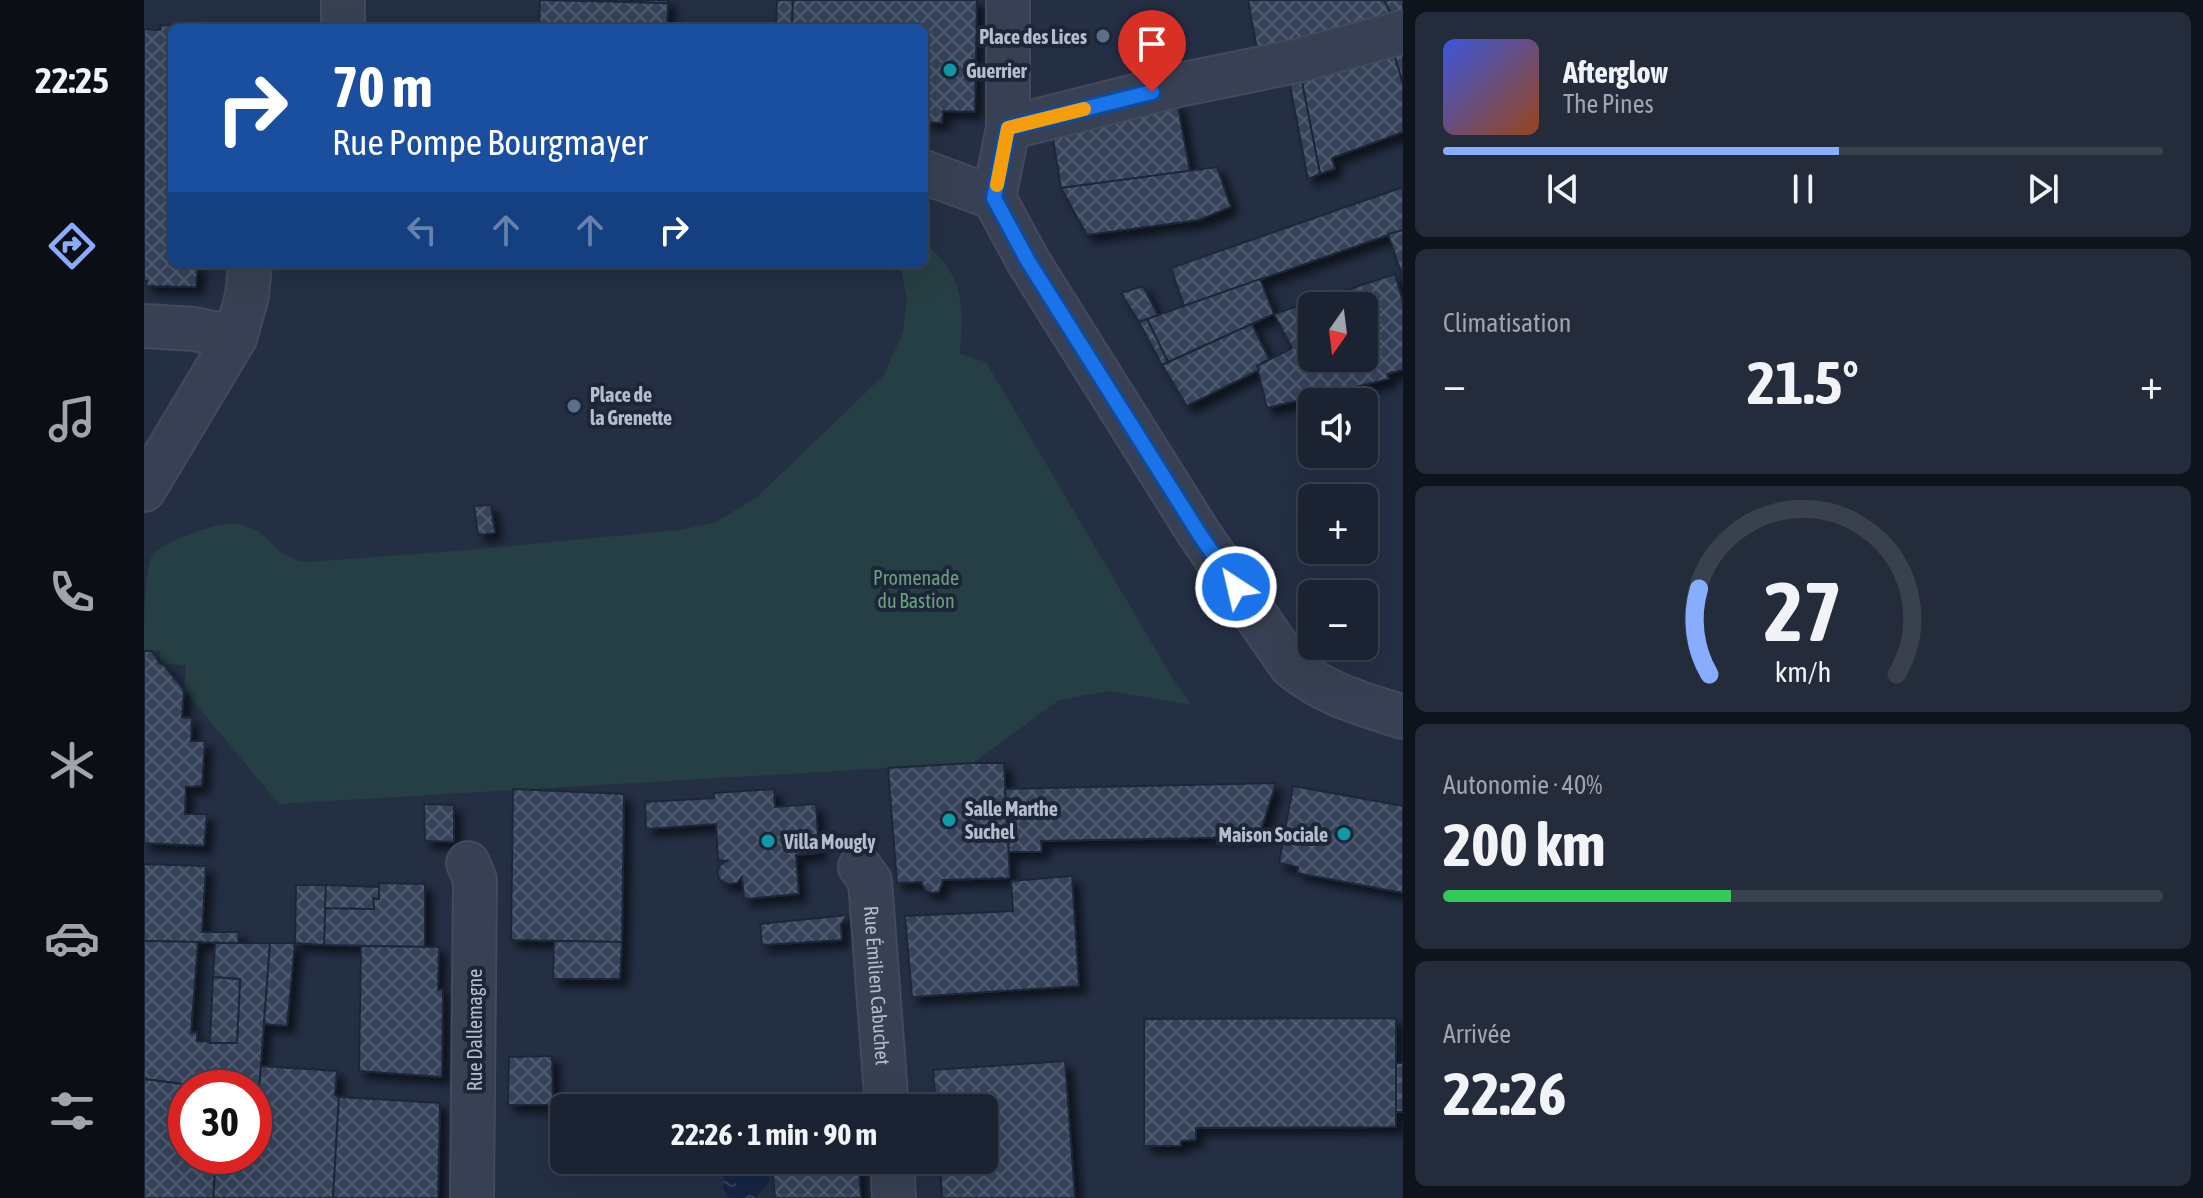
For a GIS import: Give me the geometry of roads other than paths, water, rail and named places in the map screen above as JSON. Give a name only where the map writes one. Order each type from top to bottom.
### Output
[{"type":"street","points":[[343,0],[343,24]]},
{"type":"street","points":[[1008,0],[1008,128],[994,198],[1028,261],[1200,535],[1291,666],[1310,682],[1338,696],[1403,717]]},
{"type":"street","points":[[1008,128],[1179,85],[1301,60],[1403,32]]},
{"type":"street","points":[[928,173],[994,198]]},
{"type":"street","points":[[144,490],[235,338],[247,296],[250,268]]},
{"type":"street","points":[[144,326],[194,329],[235,338]]},
{"type":"street","name":"Rue Dallemagne","points":[[468,863],[475,880],[472,1198]]},
{"type":"street","name":"Rue Émilien Cabuchet","points":[[860,867],[870,881],[886,1094]]},
{"type":"street","points":[[893,1174],[894,1198]]},
{"type":"water","points":[[724,1174],[769,1174],[769,1182],[755,1198],[729,1198],[723,1189]]},
{"type":"place","name":"Place des Lices","points":[[1103,36]]},
{"type":"place","name":"Guerrier","points":[[950,70]]},
{"type":"place","name":"Place de la Grenette","points":[[574,406]]},
{"type":"place","name":"Salle Marthe Suchel","points":[[949,820]]},
{"type":"place","name":"Maison Sociale","points":[[1344,834]]},
{"type":"place","name":"Villa Mougly","points":[[768,841]]},
{"type":"park label","name":"Promenade du Bastion","points":[[916,588]]}]
